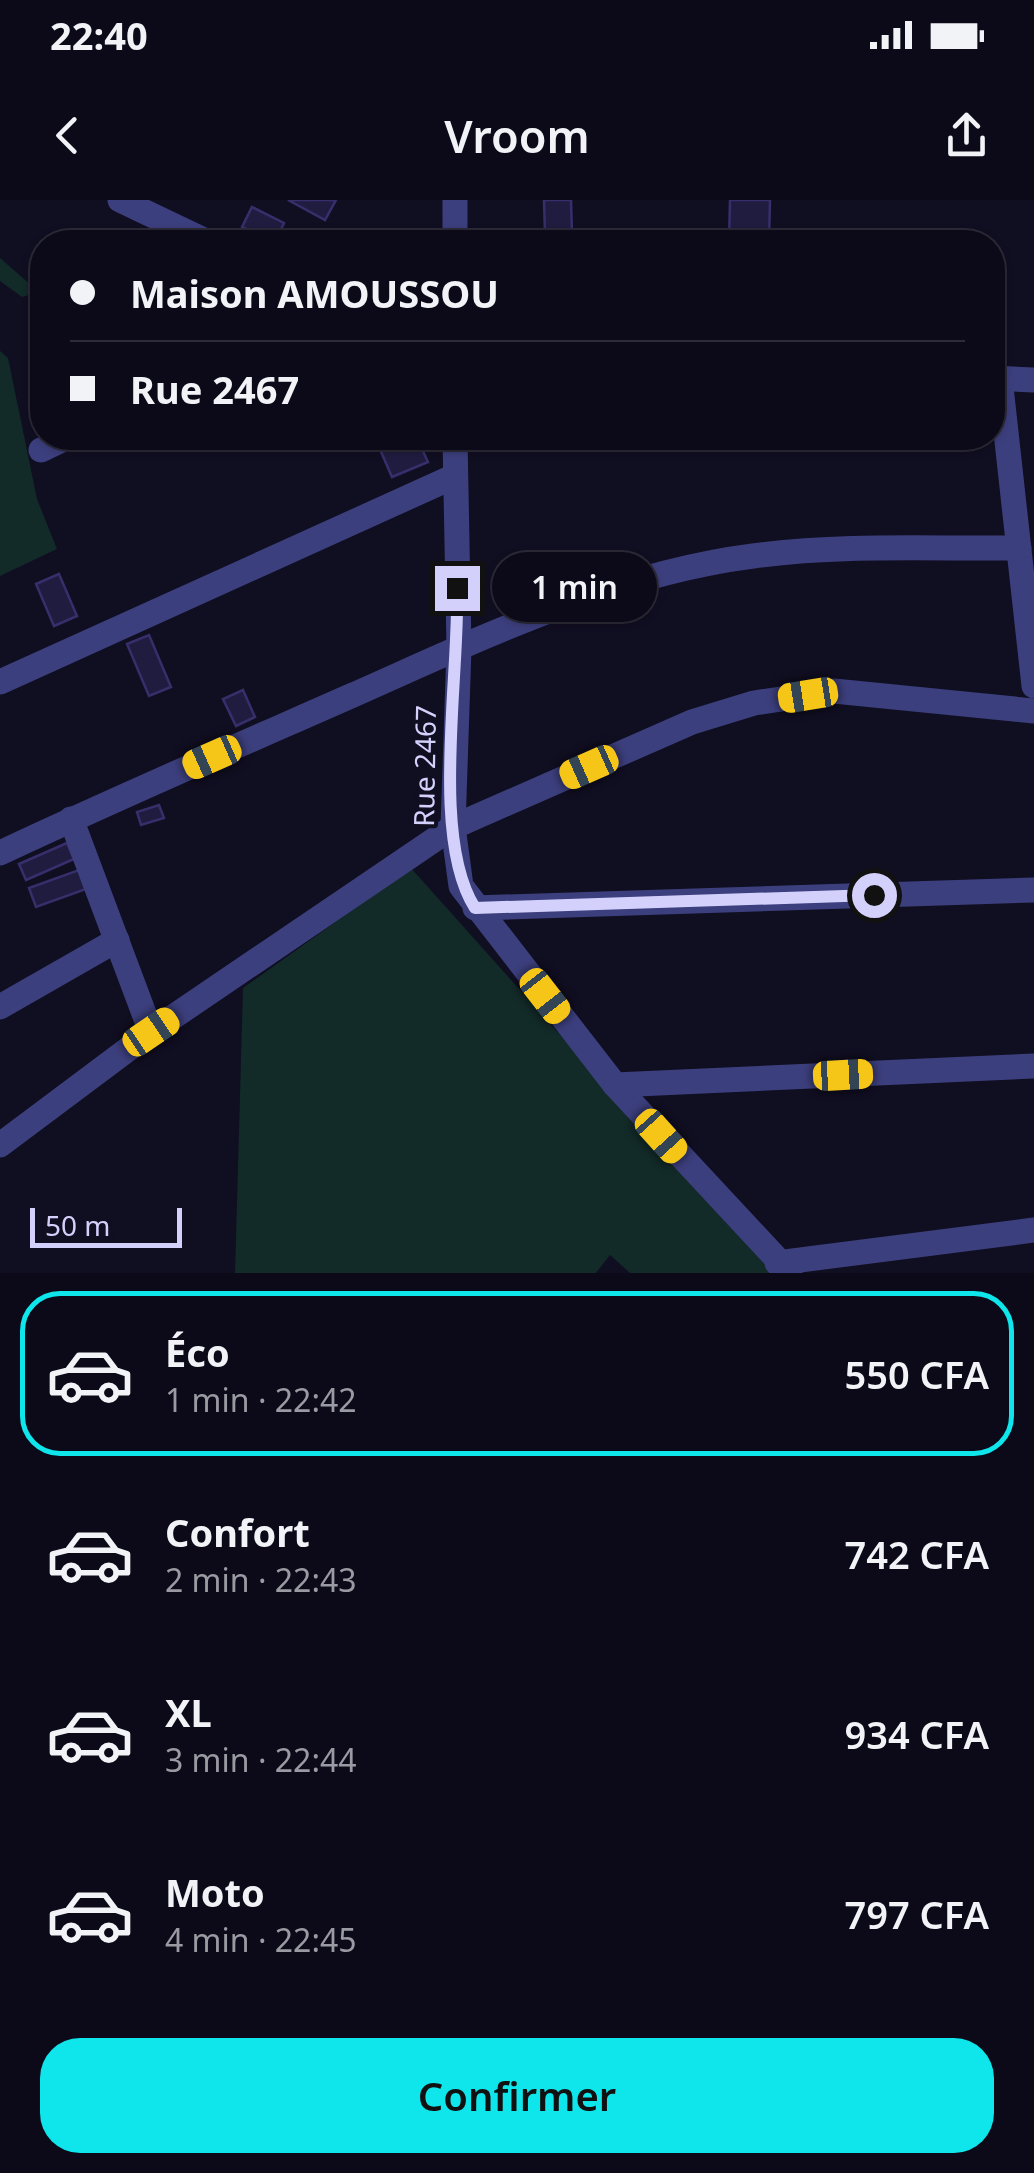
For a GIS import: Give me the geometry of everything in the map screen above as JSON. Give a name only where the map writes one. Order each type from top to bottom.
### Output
[{"type":"street","points":[[120,200],[183,230]]},
{"type":"street","points":[[454,200],[455,230]]},
{"type":"street","points":[[1005,378],[1034,380]]},
{"type":"street","points":[[1005,445],[1034,686]]},
{"type":"street","name":"Rue 2467","points":[[455,450],[459,648],[452,827],[461,886],[614,1085],[784,1268]]},
{"type":"street","points":[[0,682],[455,476]]},
{"type":"street","points":[[0,853],[459,648],[598,592],[752,556],[816,550],[1019,548]]},
{"type":"street","points":[[0,1145],[151,1032],[452,827],[692,722],[754,703],[834,691],[1034,711]]},
{"type":"street","points":[[71,820],[151,1032]]},
{"type":"street","points":[[475,908],[1034,890]]},
{"type":"street","points":[[0,1007],[117,940]]},
{"type":"street","points":[[614,1085],[1034,1066]]},
{"type":"street","points":[[784,1268],[1034,1230]]},
{"type":"green space","points":[[0,258],[30,284],[30,295],[22,297],[0,281]]},
{"type":"green space","points":[[0,351],[8,358],[37,499],[57,549],[0,576]]},
{"type":"green space","points":[[411,868],[773,1273],[630,1273],[610,1255],[596,1273],[235,1273],[243,988]]},
{"type":"building","points":[[288,200],[336,200],[325,220]]},
{"type":"building","points":[[544,200],[571,200],[572,230],[545,230]]},
{"type":"building","points":[[730,200],[770,200],[769,230],[729,230]]},
{"type":"building","points":[[252,207],[284,223],[281,230],[242,227]]},
{"type":"building","points":[[380,450],[422,450],[428,462],[392,477]]},
{"type":"building","points":[[59,574],[77,616],[54,626],[36,584]]},
{"type":"building","points":[[149,635],[171,687],[149,696],[127,644]]},
{"type":"building","points":[[243,690],[255,717],[236,726],[223,699]]},
{"type":"building","points":[[159,805],[164,818],[141,825],[137,812]]},
{"type":"building","points":[[67,843],[74,859],[26,880],[19,864]]},
{"type":"building","points":[[79,870],[86,889],[36,907],[29,888]]},
{"type":"route","points":[[457,588],[459,648],[452,827],[461,886],[475,908],[874,895]]}]
